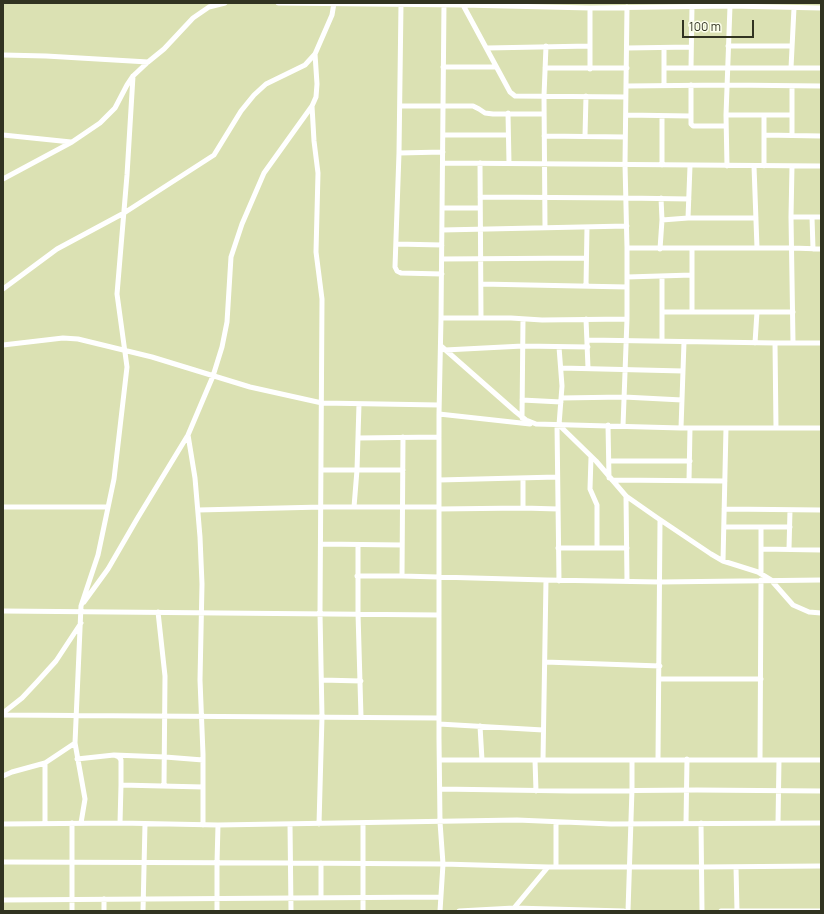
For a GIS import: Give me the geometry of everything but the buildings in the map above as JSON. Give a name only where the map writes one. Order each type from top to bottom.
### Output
[{"type":"street","points":[[3,179],[72,142],[100,123],[115,108],[133,76],[164,49],[193,18],[209,7],[225,3]]},
{"type":"street","points":[[278,3],[444,4],[590,8],[692,6],[821,8]]},
{"type":"street","points":[[3,288],[57,249],[124,213],[214,155],[241,111],[254,95],[266,84],[305,65],[315,54],[332,15],[334,3]]},
{"type":"street","points":[[401,4],[399,153],[395,267],[397,271],[401,273],[442,274]]},
{"type":"street","points":[[440,911],[443,864],[440,822],[439,724],[439,405],[443,348],[442,230],[444,4]]},
{"type":"street","points":[[463,5],[496,67],[513,94],[518,96],[626,97]]},
{"type":"street","points":[[691,68],[692,6]]},
{"type":"street","points":[[727,166],[726,115],[730,6]]},
{"type":"street","points":[[623,426],[627,341],[625,137],[627,86],[627,7]]},
{"type":"street","points":[[590,8],[590,69]]},
{"type":"street","points":[[791,68],[794,8]]},
{"type":"street","points":[[545,227],[544,96],[546,46]]},
{"type":"street","points":[[487,48],[590,46]]},
{"type":"street","points":[[728,46],[792,46]]},
{"type":"street","points":[[627,48],[691,47]]},
{"type":"street","points":[[664,48],[664,85]]},
{"type":"street","points":[[81,606],[108,569],[188,435],[213,376],[222,347],[227,322],[230,257],[242,224],[264,173],[312,106],[316,97],[317,84],[315,54]]},
{"type":"street","points":[[3,55],[148,62]]},
{"type":"street","points":[[443,67],[496,67]]},
{"type":"street","points":[[545,68],[627,68]]},
{"type":"street","points":[[664,68],[821,68]]},
{"type":"street","points":[[81,823],[84,799],[75,743],[81,606],[98,555],[114,479],[127,367],[117,294],[133,76]]},
{"type":"street","points":[[691,85],[690,116],[692,126],[726,126]]},
{"type":"street","points":[[627,86],[821,86]]},
{"type":"street","points":[[792,86],[792,135]]},
{"type":"street","points":[[585,136],[586,96]]},
{"type":"street","points":[[312,106],[318,173],[316,252],[322,299],[322,507],[320,613],[322,717],[319,824]]},
{"type":"street","points":[[400,106],[473,106],[485,113],[544,114]]},
{"type":"street","points":[[508,113],[509,163]]},
{"type":"street","points":[[626,115],[690,116]]},
{"type":"street","points":[[726,115],[792,115]]},
{"type":"street","points":[[764,115],[764,166]]},
{"type":"street","points":[[662,116],[662,165]]},
{"type":"street","points":[[3,135],[72,142]]},
{"type":"street","points":[[443,135],[508,135]]},
{"type":"street","points":[[764,135],[821,136]]},
{"type":"street","points":[[544,136],[625,137]]},
{"type":"street","points":[[399,153],[443,152]]},
{"type":"street","points":[[443,163],[821,166]]},
{"type":"street","points":[[480,163],[481,318]]},
{"type":"street","points":[[688,218],[690,166]]},
{"type":"street","points":[[754,166],[757,248]]},
{"type":"street","points":[[792,166],[791,217],[793,342]]},
{"type":"street","points":[[480,198],[545,197],[689,199]]},
{"type":"street","points":[[660,248],[662,220],[661,198]]},
{"type":"street","points":[[443,208],[480,208]]},
{"type":"street","points":[[791,217],[821,218]]},
{"type":"street","points":[[812,217],[813,249]]},
{"type":"street","points":[[662,220],[688,218],[756,218]]},
{"type":"street","points":[[442,230],[627,226]]},
{"type":"street","points":[[586,227],[586,286]]},
{"type":"street","points":[[396,244],[442,245]]},
{"type":"street","points":[[627,248],[821,249]]},
{"type":"street","points":[[692,249],[692,312]]},
{"type":"street","points":[[442,259],[586,258]]},
{"type":"street","points":[[627,276],[692,275]]},
{"type":"street","points":[[662,276],[662,341]]},
{"type":"street","points":[[481,284],[627,286]]},
{"type":"street","points":[[662,312],[793,312]]},
{"type":"street","points":[[755,343],[757,312]]},
{"type":"street","points":[[442,318],[627,319]]},
{"type":"street","points":[[522,418],[523,319]]},
{"type":"street","points":[[586,319],[588,368]]},
{"type":"street","points":[[3,345],[63,338],[78,339],[152,357],[250,387],[322,403],[439,405]]},
{"type":"street","points":[[588,340],[755,343],[821,342]]},
{"type":"street","points":[[681,428],[684,342]]},
{"type":"street","points":[[775,343],[776,428]]},
{"type":"street","points":[[443,348],[523,346],[588,347]]},
{"type":"street","points":[[559,347],[561,368],[557,477],[559,581]]},
{"type":"street","points":[[443,348],[522,418],[536,424]]},
{"type":"street","points":[[561,368],[683,371]]},
{"type":"street","points":[[522,400],[624,397],[682,400]]},
{"type":"street","points":[[354,507],[357,470],[358,404]]},
{"type":"street","points":[[439,414],[558,425],[608,425],[681,428],[821,428]]},
{"type":"street","points":[[558,425],[591,457],[626,496],[723,561],[746,568],[771,580],[793,605],[809,612],[821,613]]},
{"type":"street","points":[[608,425],[610,479]]},
{"type":"street","points":[[689,481],[690,428]]},
{"type":"street","points":[[723,561],[726,428]]},
{"type":"street","points":[[188,435],[195,478],[200,537],[203,825]]},
{"type":"street","points":[[402,576],[403,437]]},
{"type":"street","points":[[358,438],[439,437]]},
{"type":"street","points":[[591,457],[590,489],[597,505],[597,548]]},
{"type":"street","points":[[609,461],[690,460]]},
{"type":"street","points":[[322,470],[403,470]]},
{"type":"street","points":[[439,480],[557,477]]},
{"type":"street","points":[[523,478],[523,508]]},
{"type":"street","points":[[610,479],[725,481]]},
{"type":"street","points":[[626,496],[627,581]]},
{"type":"street","points":[[3,507],[108,507]]},
{"type":"street","points":[[198,510],[322,507],[558,509]]},
{"type":"street","points":[[724,509],[821,510]]},
{"type":"street","points":[[789,549],[790,510]]},
{"type":"street","points":[[658,759],[660,679],[660,520]]},
{"type":"street","points":[[724,527],[790,527]]},
{"type":"street","points":[[761,528],[761,574]]},
{"type":"street","points":[[321,544],[402,545]]},
{"type":"street","points":[[358,545],[357,576],[361,717]]},
{"type":"street","points":[[558,548],[627,548]]},
{"type":"street","points":[[761,549],[821,550]]},
{"type":"street","points":[[357,576],[660,582],[821,580]]},
{"type":"street","points":[[543,760],[546,580]]},
{"type":"street","points":[[760,760],[761,580]]},
{"type":"street","points":[[3,611],[439,614]]},
{"type":"street","points":[[158,612],[166,676],[164,786]]},
{"type":"street","points":[[3,714],[22,698],[56,660],[81,623]]},
{"type":"street","points":[[545,662],[660,666]]},
{"type":"street","points":[[660,679],[761,679]]},
{"type":"street","points":[[322,680],[361,681]]},
{"type":"street","points":[[3,714],[76,716],[439,718]]},
{"type":"street","points":[[439,724],[543,730]]},
{"type":"street","points":[[480,726],[482,760]]},
{"type":"street","points":[[3,776],[45,762],[75,743]]},
{"type":"street","points":[[77,759],[114,755],[203,760]]},
{"type":"street","points":[[114,755],[119,757],[120,760],[120,823]]},
{"type":"street","points":[[686,823],[687,759]]},
{"type":"street","points":[[440,760],[821,760]]},
{"type":"street","points":[[535,760],[536,791]]},
{"type":"street","points":[[628,911],[632,760]]},
{"type":"street","points":[[778,823],[779,760]]},
{"type":"street","points":[[45,762],[45,823]]},
{"type":"street","points":[[121,785],[203,787]]},
{"type":"street","points":[[440,789],[536,791],[632,789],[821,791]]},
{"type":"street","points":[[3,824],[120,823],[218,825],[517,820],[631,824],[821,823]]},
{"type":"street","points":[[556,822],[556,866]]},
{"type":"street","points":[[72,823],[72,911]]},
{"type":"street","points":[[363,911],[364,823]]},
{"type":"street","points":[[701,823],[702,911]]},
{"type":"street","points":[[143,911],[142,899],[145,824]]},
{"type":"street","points":[[290,824],[291,911]]},
{"type":"street","points":[[218,825],[218,911]]},
{"type":"street","points":[[3,862],[291,862],[548,867],[821,866]]},
{"type":"street","points":[[321,863],[321,898]]},
{"type":"street","points":[[514,908],[548,867]]},
{"type":"street","points":[[736,867],[737,911]]},
{"type":"street","points":[[3,900],[363,899],[440,897]]},
{"type":"street","points":[[104,899],[104,911]]},
{"type":"street","points":[[459,911],[514,908],[624,911]]},
{"type":"street","points":[[721,911],[821,911]]}]
